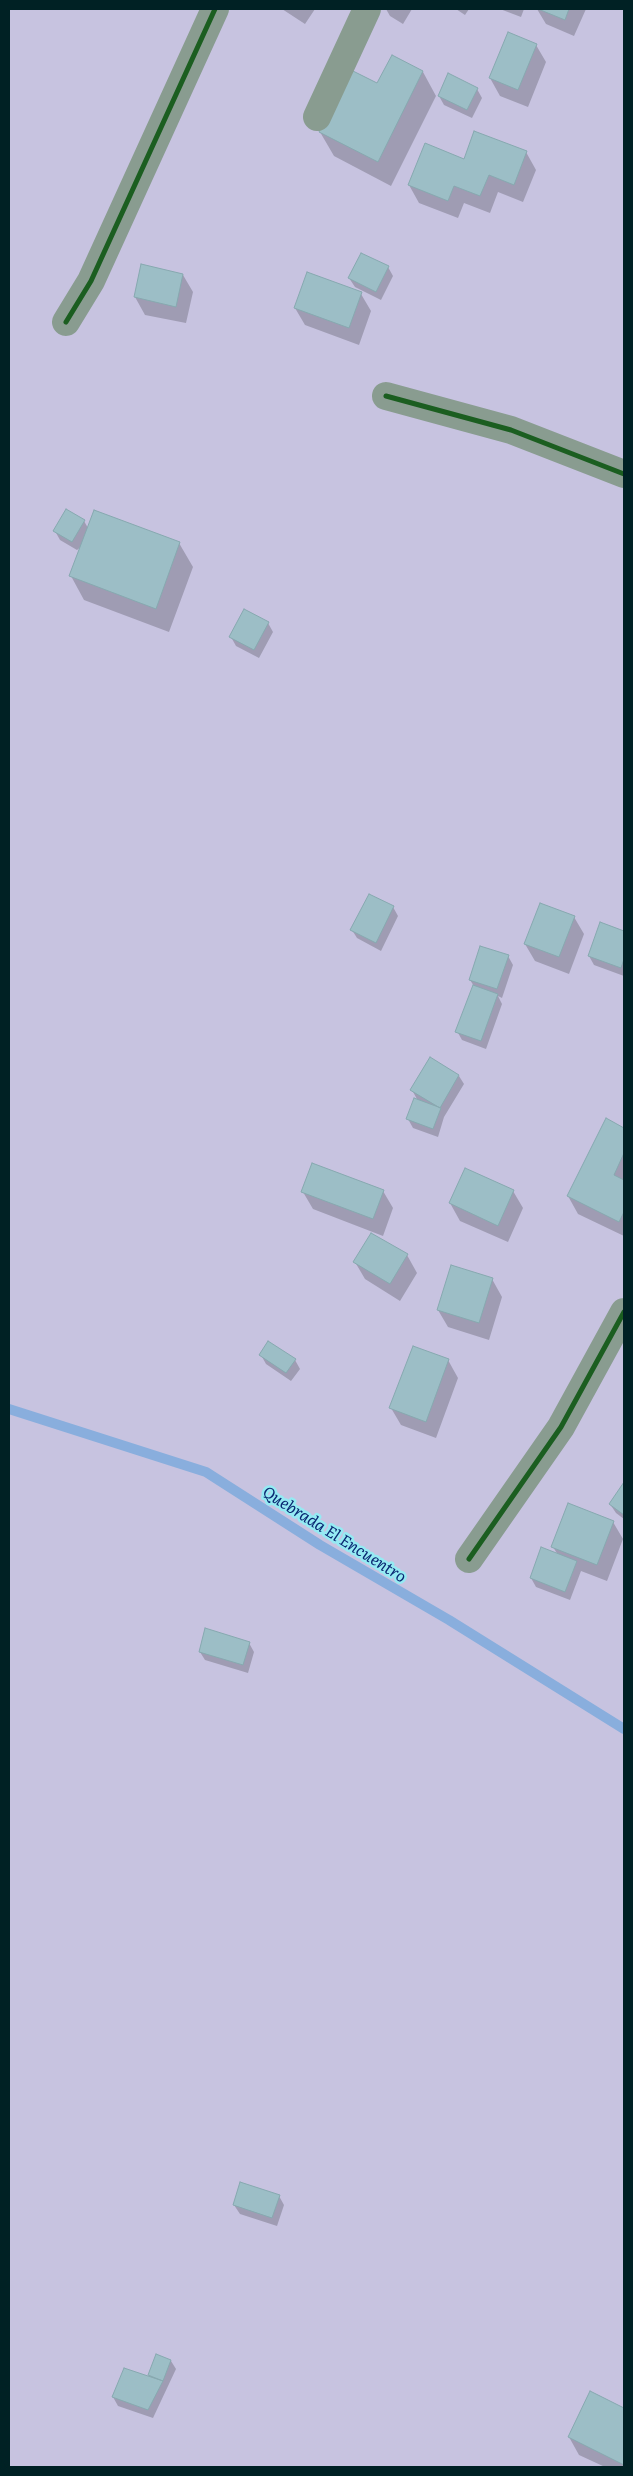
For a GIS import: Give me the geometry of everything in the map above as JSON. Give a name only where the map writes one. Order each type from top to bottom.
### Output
[{"type":"street","points":[[66,322],[91,281],[215,9]]},
{"type":"street","points":[[317,117],[367,9]]},
{"type":"street","points":[[386,396],[510,430],[624,474]]},
{"type":"street","points":[[469,1559],[562,1427],[624,1312]]},
{"type":"shaded area","points":[[9,9],[624,9],[624,2467],[9,2467]]},
{"type":"building","points":[[538,9],[569,9],[565,20]]},
{"type":"building","points":[[508,32],[537,44],[518,90],[489,78]]},
{"type":"building","points":[[392,55],[423,71],[378,162],[319,132],[351,70],[377,83]]},
{"type":"building","points":[[448,73],[478,88],[467,110],[438,96]]},
{"type":"building","points":[[474,131],[527,151],[514,185],[489,175],[480,196],[454,186],[448,201],[408,185],[425,143],[464,159]]},
{"type":"building","points":[[361,253],[389,266],[376,292],[348,278]]},
{"type":"building","points":[[141,264],[183,274],[176,307],[134,297]]},
{"type":"building","points":[[307,272],[362,292],[349,328],[294,308]]},
{"type":"building","points":[[66,509],[85,520],[72,542],[53,531]]},
{"type":"building","points":[[94,510],[180,542],[156,609],[69,576]]},
{"type":"building","points":[[244,609],[269,622],[254,650],[229,637]]},
{"type":"building","points":[[369,894],[394,906],[376,943],[350,930]]},
{"type":"building","points":[[540,903],[575,916],[559,957],[524,944]]},
{"type":"building","points":[[600,922],[624,931],[624,959],[621,968],[588,956]]},
{"type":"building","points":[[480,946],[509,955],[497,989],[469,980]]},
{"type":"building","points":[[473,985],[498,994],[481,1041],[455,1032]]},
{"type":"building","points":[[430,1057],[459,1075],[440,1108],[410,1090]]},
{"type":"building","points":[[414,1098],[441,1108],[433,1129],[406,1119]]},
{"type":"building","points":[[606,1118],[624,1128],[624,1153],[614,1175],[624,1180],[624,1212],[619,1222],[567,1196]]},
{"type":"building","points":[[312,1163],[384,1190],[373,1219],[301,1192]]},
{"type":"building","points":[[465,1168],[514,1190],[498,1226],[449,1203]]},
{"type":"building","points":[[371,1233],[408,1254],[390,1284],[353,1262]]},
{"type":"building","points":[[451,1265],[493,1278],[479,1323],[437,1310]]},
{"type":"building","points":[[268,1341],[296,1359],[286,1373],[259,1355]]},
{"type":"building","points":[[413,1346],[449,1359],[426,1422],[389,1408]]},
{"type":"building","points":[[624,1482],[624,1515],[609,1504]]},
{"type":"building","points":[[568,1503],[614,1521],[597,1565],[551,1547]]},
{"type":"building","points":[[541,1547],[577,1561],[565,1592],[530,1578]]},
{"type":"building","points":[[205,1628],[250,1642],[243,1665],[199,1652]]},
{"type":"building","points":[[240,2182],[280,2195],[272,2218],[233,2205]]},
{"type":"building","points":[[156,2354],[171,2360],[163,2381],[148,2375]]},
{"type":"building","points":[[124,2368],[163,2381],[148,2410],[112,2397]]},
{"type":"building","points":[[590,2391],[624,2408],[624,2465],[568,2437]]},
{"type":"waterway","name":"Quebrada El Encuentro","points":[[9,1409],[206,1472],[320,1545],[449,1620],[624,1729]]},
{"type":"cycle path","points":[[66,322],[91,281],[215,9]]},
{"type":"cycle path","points":[[386,396],[511,430],[624,474]]},
{"type":"cycle path","points":[[469,1559],[561,1427],[624,1312]]}]
